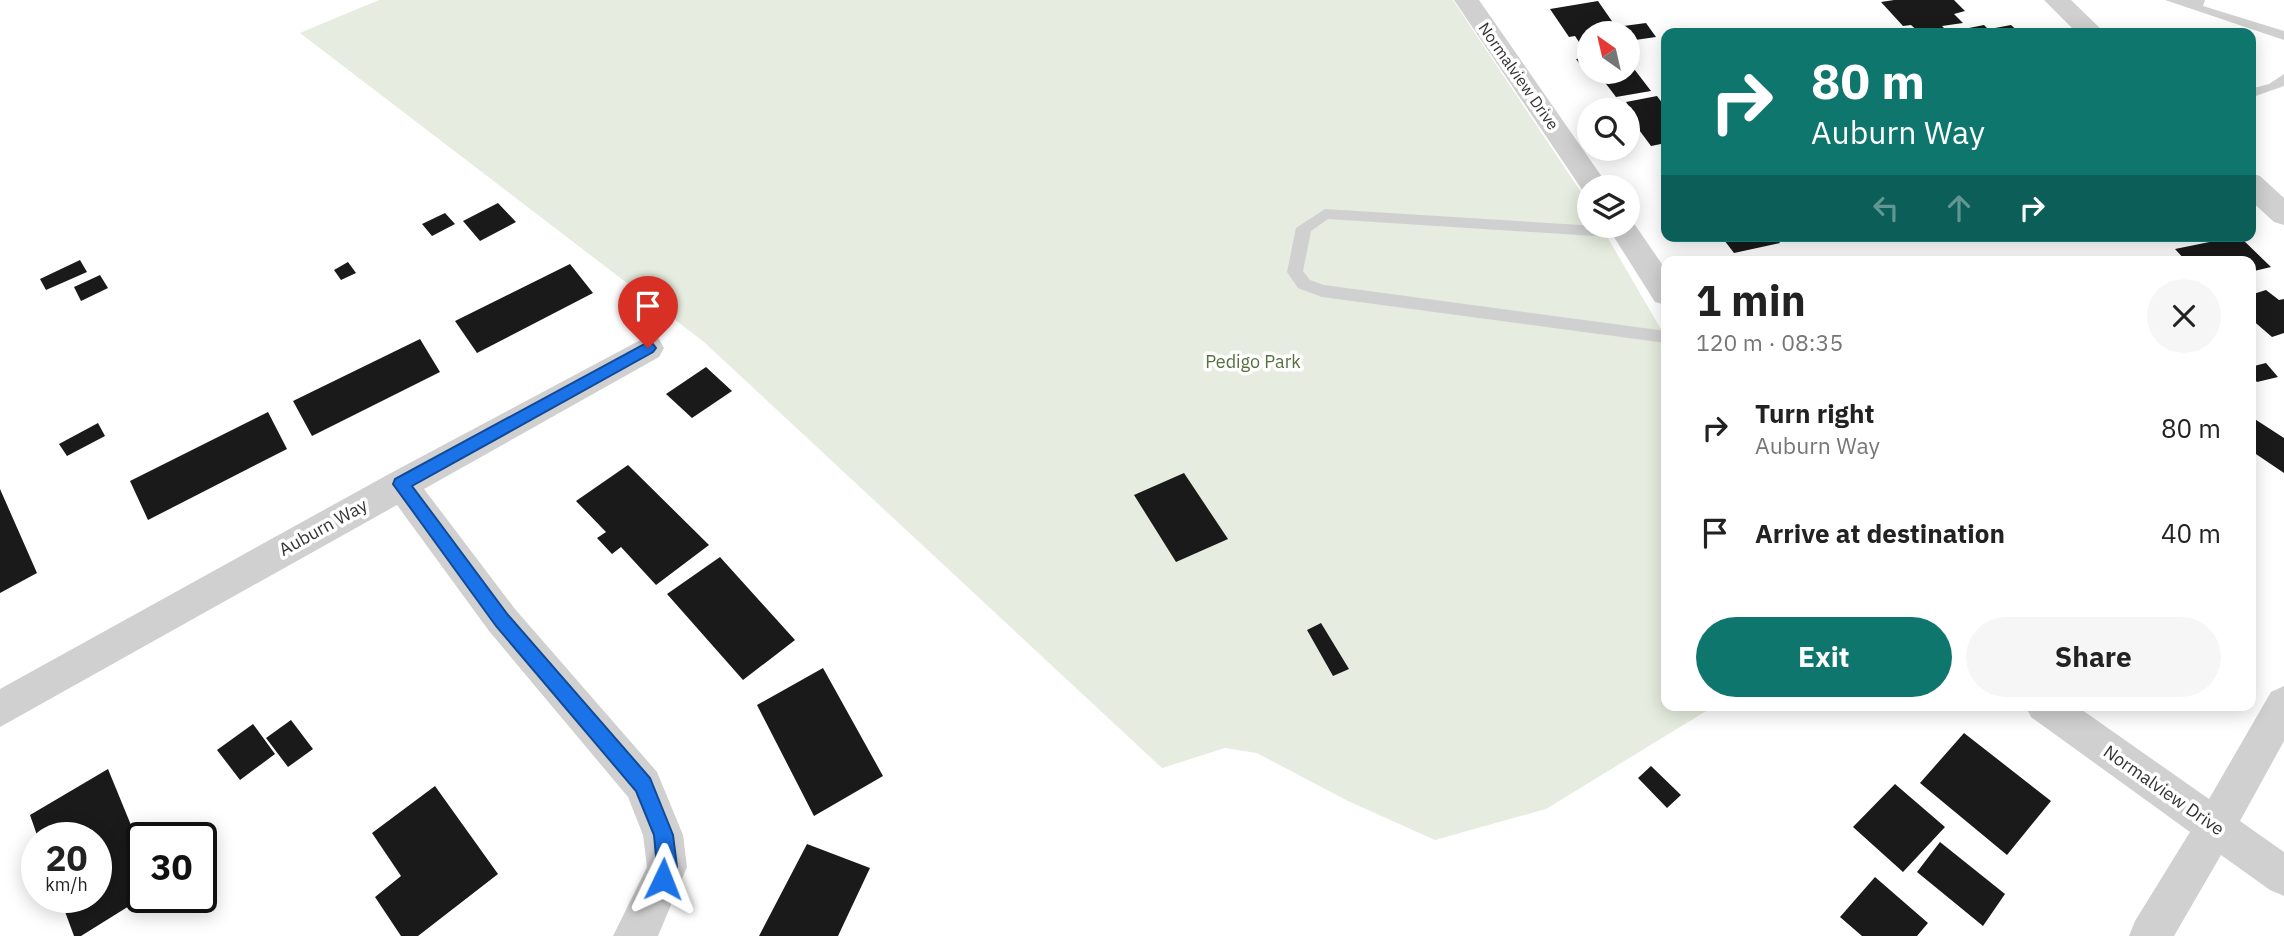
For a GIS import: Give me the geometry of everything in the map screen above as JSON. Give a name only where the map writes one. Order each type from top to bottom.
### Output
[{"type":"street","name":"Normalview Drive","points":[[1465,0],[1587,175]]},
{"type":"street","points":[[2056,0],[2087,28]]},
{"type":"street","points":[[2256,189],[2284,215]]},
{"type":"street","points":[[1629,238],[1661,287]]},
{"type":"street","name":"Auburn Way","points":[[0,709],[648,348]]},
{"type":"street","points":[[401,484],[502,620],[643,785],[663,835],[667,867],[635,936]]},
{"type":"street","points":[[2150,936],[2284,704]]},
{"type":"street","name":"Normalview Drive","points":[[2052,711],[2284,876]]},
{"type":"lane","points":[[2172,0],[2197,4],[2284,36]]},
{"type":"lane","points":[[2256,92],[2274,86],[2284,79]]},
{"type":"lane","points":[[1577,226],[1325,214],[1304,228],[1295,272],[1304,284],[1322,290],[1661,336]]},
{"type":"green space","name":"Pedigo Park","points":[[379,0],[1453,0],[1577,186],[1577,238],[1608,238],[1661,329],[1661,711],[1706,711],[1546,809],[1435,840],[1348,801],[1257,753],[1225,748],[1162,768],[704,342],[300,33]]},
{"type":"building","points":[[1954,0],[1965,11],[1954,14],[1963,23],[1942,26],[1944,28],[1903,26],[1881,2]]},
{"type":"building","points":[[1598,1],[1612,21],[1577,21],[1577,39],[1575,36],[1569,37],[1550,9]]},
{"type":"building","points":[[1646,23],[1656,37],[1640,39],[1640,24]]},
{"type":"building","points":[[1640,77],[1651,91],[1616,97],[1606,84],[1640,84]]},
{"type":"building","points":[[1657,96],[1661,101],[1661,144],[1651,146],[1640,131],[1640,99]]},
{"type":"building","points":[[498,203],[516,222],[480,241],[463,221]]},
{"type":"building","points":[[445,213],[455,224],[432,236],[422,224]]},
{"type":"building","points":[[1726,242],[1780,243],[1734,253]]},
{"type":"building","points":[[2209,242],[2245,242],[2271,267],[2256,271],[2256,256],[2181,256],[2175,249]]},
{"type":"building","points":[[80,260],[87,272],[46,290],[40,279]]},
{"type":"building","points":[[348,262],[356,273],[341,280],[334,270]]},
{"type":"building","points":[[570,264],[593,293],[477,353],[455,321]]},
{"type":"building","points":[[100,275],[108,288],[81,301],[74,287]]},
{"type":"building","points":[[2266,290],[2279,300],[2284,299],[2284,333],[2272,337],[2256,323],[2256,293]]},
{"type":"building","points":[[420,339],[440,372],[312,436],[293,401]]},
{"type":"building","points":[[2266,363],[2278,377],[2257,382],[2256,366]]},
{"type":"building","points":[[706,367],[732,391],[692,418],[666,394]]},
{"type":"building","points":[[268,412],[287,449],[148,520],[130,481]]},
{"type":"building","points":[[2256,420],[2284,438],[2284,473],[2256,454]]},
{"type":"building","points":[[98,423],[105,436],[67,456],[59,444]]},
{"type":"building","points":[[628,465],[709,545],[656,585],[621,547],[612,554],[597,538],[606,532],[576,501]]},
{"type":"building","points":[[1184,473],[1228,539],[1176,562],[1134,495]]},
{"type":"building","points":[[0,489],[37,573],[0,593]]},
{"type":"building","points":[[720,557],[795,640],[743,680],[667,594]]},
{"type":"building","points":[[1321,623],[1349,669],[1333,676],[1307,630]]},
{"type":"building","points":[[823,668],[883,776],[814,816],[757,705]]},
{"type":"building","points":[[291,720],[313,749],[288,767],[266,738]]},
{"type":"building","points":[[253,724],[275,754],[240,780],[217,750]]},
{"type":"building","points":[[1964,733],[2051,801],[2007,855],[1920,783]]},
{"type":"building","points":[[1651,766],[1681,795],[1667,808],[1638,778]]},
{"type":"building","points":[[108,769],[130,822],[126,822],[126,908],[81,936],[74,936],[66,913],[112,913],[112,822],[32,822],[30,815]]},
{"type":"building","points":[[1895,784],[1945,827],[1903,872],[1853,827]]},
{"type":"building","points":[[435,786],[498,874],[418,936],[401,936],[375,897],[401,876],[372,833]]},
{"type":"building","points":[[1940,842],[2005,894],[1983,926],[1917,872]]},
{"type":"building","points":[[807,844],[870,868],[838,936],[759,936]]},
{"type":"building","points":[[1875,877],[1928,923],[1917,936],[1862,936],[1840,917]]},
{"type":"route","points":[[648,348],[401,484],[502,620],[643,785],[663,835],[667,867],[663,879]]}]
